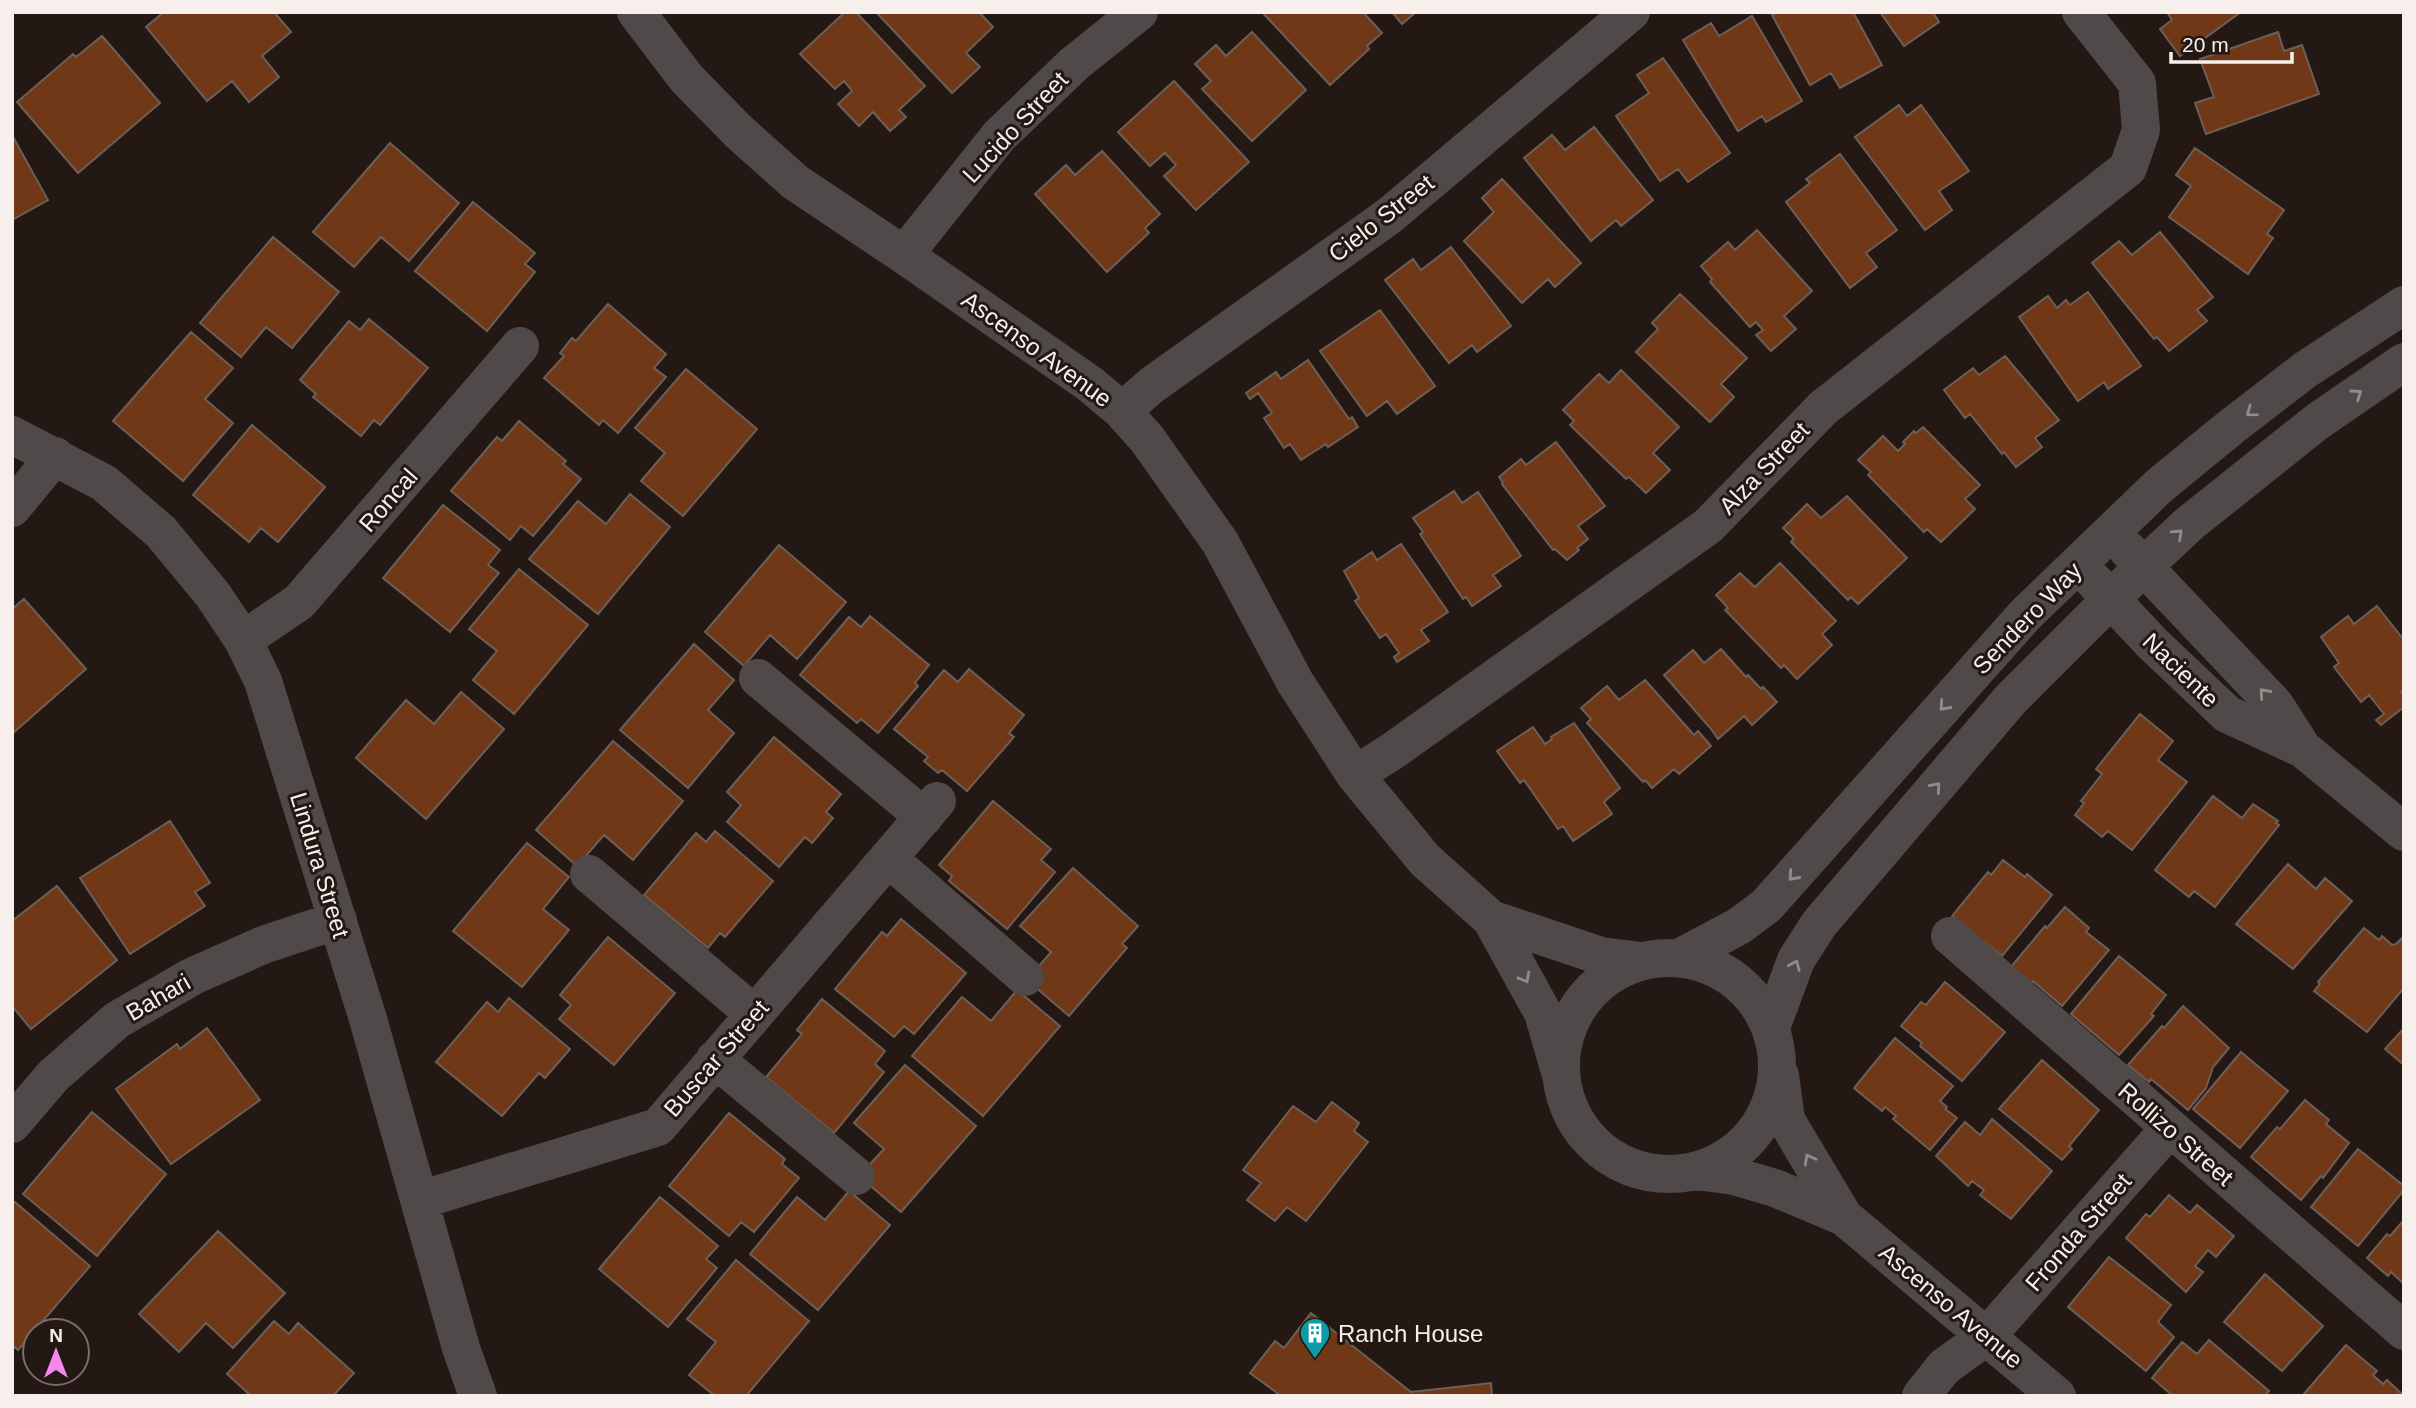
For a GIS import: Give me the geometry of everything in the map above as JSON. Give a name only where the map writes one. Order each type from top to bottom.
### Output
[{"type":"street","name":"Ascenso Avenue","points":[[636,12],[687,79],[739,132],[795,182],[1090,384],[1122,411],[1181,485],[1220,542],[1295,681],[1355,775],[1425,860],[1491,919],[1544,1013],[1570,1111],[1592,1142],[1623,1164],[1659,1174],[1697,1171],[1734,1176],[1765,1185],[1844,1217],[2057,1396]]},
{"type":"street","name":"Lucido Street","points":[[904,255],[999,136],[1074,64],[1139,12]]},
{"type":"street","name":"Cielo Street","points":[[1122,411],[1163,377],[1389,216],[1631,12]]},
{"type":"street","name":"Alza Street","points":[[1355,775],[1708,526],[1823,408],[2128,168],[2141,130],[2137,83],[2081,12]]},
{"type":"street","name":"Sendero Way","points":[[1679,958],[1739,926],[1766,906],[2026,614],[2159,486],[2305,370],[2404,305]]},
{"type":"street","name":"Roncal","points":[[243,640],[299,602],[520,346]]},
{"type":"street","name":"Sendero Way","points":[[1775,1043],[1796,960],[1819,924],[2010,700],[2190,523],[2318,421],[2404,362]]},
{"type":"street","name":"Lindura Street","points":[[12,435],[104,483],[161,532],[213,596],[243,640],[263,681],[369,1019],[461,1348],[478,1396]]},
{"type":"street","points":[[12,508],[55,456]]},
{"type":"street","name":"Naciente","points":[[2111,534],[2275,705],[2303,749]]},
{"type":"street","name":"Naciente","points":[[2078,565],[2152,643],[2227,715],[2303,749],[2400,822]]},
{"type":"street","name":"Buscar Street","points":[[420,1200],[658,1126],[930,809],[758,678]]},
{"type":"street","points":[[888,858],[1026,977]]},
{"type":"street","points":[[589,874],[754,1014]]},
{"type":"street","name":"Ascenso Avenue","points":[[1491,919],[1601,957],[1641,961],[1679,958],[1708,965],[1735,979],[1757,1002],[1775,1043],[1786,1121],[1844,1217]]},
{"type":"street","name":"Bahari","points":[[12,1124],[53,1076],[117,1020],[193,976],[263,945],[338,920]]},
{"type":"street","name":"Rollizo Street","points":[[1950,936],[2404,1331]]},
{"type":"street","name":"Ascenso Avenue","points":[[1561,1075],[1564,1037],[1580,1003],[1606,977],[1641,961]]},
{"type":"street","name":"Ascenso Avenue","points":[[1697,1171],[1731,1155],[1758,1129],[1774,1095],[1775,1043]]},
{"type":"street","points":[[715,1059],[856,1176]]},
{"type":"street","name":"Fronda Street","points":[[1922,1396],[1944,1367],[1987,1336],[2169,1129]]},
{"type":"building","points":[[164,12],[274,12],[291,32],[262,56],[279,77],[249,102],[232,81],[207,101],[146,27]]},
{"type":"building","points":[[845,12],[856,12],[925,86],[899,110],[906,117],[890,131],[873,112],[859,126],[838,104],[852,91],[844,81],[835,89],[800,54]]},
{"type":"building","points":[[876,12],[979,12],[993,27],[966,53],[980,67],[952,93]]},
{"type":"building","points":[[1262,12],[1363,12],[1382,33],[1367,46],[1369,49],[1330,85]]},
{"type":"building","points":[[1392,12],[1416,12],[1402,24]]},
{"type":"building","points":[[1778,12],[1853,12],[1882,65],[1840,88],[1831,73],[1810,85],[1772,15]]},
{"type":"building","points":[[1880,12],[1936,12],[1934,14],[1939,22],[1904,46]]},
{"type":"building","points":[[2167,12],[2241,12],[2180,56],[2160,29],[2172,20]]},
{"type":"building","points":[[1752,16],[1802,101],[1766,122],[1762,116],[1738,131],[1683,40],[1711,23],[1719,36]]},
{"type":"building","points":[[1252,32],[1306,90],[1252,141],[1202,89],[1211,81],[1195,64],[1216,45],[1226,56]]},
{"type":"building","points":[[2278,32],[2284,51],[2302,45],[2319,94],[2206,134],[2195,103],[2214,97],[2200,59]]},
{"type":"building","points":[[102,36],[160,103],[78,173],[17,102],[73,54],[76,57]]},
{"type":"building","points":[[1663,58],[1730,153],[1688,182],[1678,169],[1660,181],[1616,116],[1649,93],[1637,75]]},
{"type":"building","points":[[1174,81],[1249,162],[1196,210],[1164,176],[1176,165],[1165,153],[1150,166],[1118,132]]},
{"type":"building","points":[[1899,105],[1907,116],[1921,105],[1969,171],[1939,191],[1952,210],[1925,230],[1855,137]]},
{"type":"building","points":[[1594,127],[1653,200],[1621,226],[1616,220],[1591,241],[1524,158],[1552,135],[1565,150]]},
{"type":"building","points":[[12,135],[48,200],[12,220]]},
{"type":"building","points":[[390,143],[459,203],[409,261],[381,237],[354,267],[313,232]]},
{"type":"building","points":[[2195,148],[2284,210],[2267,234],[2273,238],[2248,274],[2169,217],[2191,186],[2176,175]]},
{"type":"building","points":[[1102,151],[1160,214],[1145,228],[1149,233],[1107,272],[1035,194],[1066,165],[1075,175]]},
{"type":"building","points":[[1840,154],[1897,230],[1866,253],[1877,267],[1850,288],[1786,202],[1810,183],[1806,179]]},
{"type":"building","points":[[1502,179],[1581,263],[1555,287],[1548,279],[1522,303],[1464,241],[1494,212],[1482,198]]},
{"type":"building","points":[[473,202],[535,253],[525,264],[535,272],[487,331],[415,271]]},
{"type":"building","points":[[1757,230],[1812,291],[1784,316],[1796,329],[1771,351],[1756,335],[1763,330],[1756,322],[1750,327],[1710,282],[1712,279],[1701,266],[1728,242],[1735,250]]},
{"type":"building","points":[[2160,232],[2213,297],[2197,310],[2207,321],[2169,351],[2157,337],[2154,339],[2092,263],[2119,241],[2132,255]]},
{"type":"building","points":[[273,237],[339,292],[292,348],[266,327],[241,357],[200,323]]},
{"type":"building","points":[[1451,247],[1511,326],[1477,352],[1472,345],[1449,363],[1385,280],[1413,259],[1421,270]]},
{"type":"building","points":[[2088,292],[2141,366],[2108,389],[2104,382],[2078,401],[2019,317],[2048,296],[2057,308],[2066,300],[2070,305]]},
{"type":"building","points":[[1680,294],[1747,358],[1721,384],[1734,397],[1710,422],[1636,352],[1658,329],[1652,323]]},
{"type":"building","points":[[608,304],[666,354],[654,368],[666,377],[618,433],[603,420],[599,425],[544,378],[564,356],[560,353],[572,338],[576,341]]},
{"type":"building","points":[[1380,310],[1435,386],[1397,414],[1387,401],[1367,416],[1320,351]]},
{"type":"building","points":[[369,319],[428,368],[380,425],[374,420],[361,436],[313,397],[316,394],[300,380],[349,321],[360,330]]},
{"type":"building","points":[[191,332],[233,368],[205,399],[233,423],[183,481],[113,421]]},
{"type":"building","points":[[2005,356],[2059,420],[2035,438],[2042,447],[2016,467],[1970,414],[1965,418],[1944,390],[1973,368],[1979,375]]},
{"type":"building","points":[[1308,360],[1349,419],[1352,417],[1358,427],[1328,447],[1326,444],[1301,460],[1290,444],[1284,448],[1264,418],[1272,413],[1258,393],[1250,399],[1246,393],[1276,372],[1281,379]]},
{"type":"building","points":[[686,369],[757,429],[683,516],[641,481],[665,453],[635,428]]},
{"type":"building","points":[[1621,370],[1679,427],[1653,453],[1670,470],[1646,493],[1629,477],[1626,479],[1570,425],[1574,421],[1563,410],[1599,374],[1609,383]]},
{"type":"building","points":[[519,421],[566,461],[563,464],[581,479],[533,536],[521,526],[510,540],[451,491],[497,437],[502,441]]},
{"type":"building","points":[[252,425],[325,487],[278,542],[261,528],[249,542],[193,495]]},
{"type":"building","points":[[1923,427],[1980,485],[1965,499],[1975,509],[1941,542],[1927,529],[1924,532],[1868,475],[1871,472],[1858,460],[1883,436],[1898,451],[1914,431],[1916,433]]},
{"type":"building","points":[[1556,442],[1605,506],[1578,526],[1588,539],[1567,560],[1553,550],[1499,477],[1521,459],[1526,465]]},
{"type":"building","points":[[1454,491],[1462,503],[1478,492],[1521,556],[1493,575],[1501,586],[1472,606],[1466,597],[1463,599],[1420,534],[1423,532],[1413,518]]},
{"type":"building","points":[[630,494],[670,527],[598,614],[529,559],[578,501],[606,524]]},
{"type":"building","points":[[1847,496],[1907,558],[1858,604],[1851,597],[1848,600],[1791,542],[1794,539],[1783,528],[1807,504],[1821,518]]},
{"type":"building","points":[[443,505],[500,550],[488,565],[499,573],[450,632],[383,578]]},
{"type":"building","points":[[1401,544],[1448,612],[1421,630],[1429,641],[1397,662],[1394,657],[1399,653],[1386,634],[1380,638],[1355,601],[1359,598],[1344,571],[1372,552],[1377,560]]},
{"type":"building","points":[[779,545],[846,602],[797,659],[770,635],[744,666],[705,632]]},
{"type":"building","points":[[1780,563],[1836,621],[1822,634],[1832,645],[1797,679],[1784,665],[1781,668],[1725,610],[1728,608],[1716,595],[1740,573],[1755,587]]},
{"type":"building","points":[[519,569],[588,625],[514,714],[473,680],[497,651],[469,629]]},
{"type":"building","points":[[24,599],[86,669],[12,734],[12,609]]},
{"type":"building","points":[[2377,606],[2404,640],[2404,690],[2401,692],[2404,695],[2404,707],[2381,725],[2376,720],[2384,714],[2369,695],[2361,702],[2334,667],[2339,663],[2321,637],[2348,616],[2354,624]]},
{"type":"building","points":[[870,616],[929,665],[915,683],[918,686],[878,733],[861,719],[857,723],[800,675],[849,617],[861,627]]},
{"type":"building","points":[[694,644],[734,680],[708,710],[734,733],[688,788],[620,730]]},
{"type":"building","points":[[1721,649],[1746,677],[1748,675],[1761,689],[1763,687],[1777,702],[1752,725],[1744,716],[1718,739],[1664,675],[1693,650],[1704,663]]},
{"type":"building","points":[[969,669],[1024,715],[1009,733],[1014,737],[967,791],[942,770],[938,773],[924,761],[928,757],[894,729],[944,670],[958,682]]},
{"type":"building","points":[[1645,680],[1694,735],[1698,731],[1711,746],[1679,774],[1674,769],[1652,788],[1645,780],[1643,782],[1587,723],[1591,719],[1581,708],[1607,686],[1619,700]]},
{"type":"building","points":[[461,692],[504,729],[426,819],[356,758],[406,700],[434,724]]},
{"type":"building","points":[[2140,714],[2173,741],[2158,760],[2187,782],[2132,850],[2108,831],[2102,837],[2075,815],[2084,803],[2081,801],[2102,774],[2096,769]]},
{"type":"building","points":[[1574,723],[1620,788],[1604,802],[1612,814],[1573,841],[1563,826],[1558,829],[1524,780],[1520,783],[1497,751],[1533,727],[1545,744],[1551,737]]},
{"type":"building","points":[[774,737],[841,794],[826,812],[833,818],[812,843],[805,837],[779,867],[727,822],[741,805],[727,792]]},
{"type":"building","points":[[613,741],[683,801],[633,860],[604,835],[577,866],[536,830]]},
{"type":"building","points":[[2213,796],[2242,818],[2253,804],[2278,821],[2276,823],[2279,825],[2215,907],[2194,891],[2189,897],[2155,870]]},
{"type":"building","points":[[993,801],[1051,849],[1041,860],[1055,872],[1007,929],[949,881],[952,876],[939,865]]},
{"type":"building","points":[[170,821],[210,883],[195,892],[205,906],[130,954],[80,878]]},
{"type":"building","points":[[715,831],[773,881],[725,937],[720,933],[708,948],[644,895],[696,833],[706,842]]},
{"type":"building","points":[[527,843],[569,877],[543,909],[569,930],[522,987],[453,931]]},
{"type":"building","points":[[2003,860],[2025,877],[2027,874],[2052,895],[2002,956],[1952,916],[1988,872],[1991,875]]},
{"type":"building","points":[[2288,864],[2316,889],[2325,878],[2352,901],[2293,969],[2236,924]]},
{"type":"building","points":[[1073,868],[1138,926],[1122,944],[1127,948],[1069,1016],[1027,980],[1051,952],[1020,926]]},
{"type":"building","points":[[57,886],[117,960],[31,1029],[12,1006],[12,921]]},
{"type":"building","points":[[2065,907],[2089,928],[2086,932],[2109,950],[2062,1006],[2033,981],[2030,985],[2010,968],[2045,926],[2047,928]]},
{"type":"building","points":[[901,919],[966,973],[914,1034],[904,1026],[894,1037],[835,989],[882,932],[887,936]]},
{"type":"building","points":[[2364,928],[2379,940],[2382,936],[2392,945],[2404,936],[2404,988],[2367,1032],[2314,991],[2320,984],[2318,982]]},
{"type":"building","points":[[608,937],[675,993],[614,1065],[559,1019],[571,1005],[560,995]]},
{"type":"building","points":[[2119,956],[2166,995],[2151,1014],[2154,1016],[2119,1055],[2071,1014]]},
{"type":"building","points":[[1945,982],[2005,1032],[1962,1081],[1920,1046],[1922,1043],[1901,1026],[1921,1002],[1926,1005]]},
{"type":"building","points":[[1017,990],[1060,1026],[983,1116],[912,1056],[962,997],[991,1021]]},
{"type":"building","points":[[509,998],[570,1049],[545,1078],[539,1073],[502,1116],[436,1062],[487,1002],[498,1012]]},
{"type":"building","points":[[822,999],[885,1051],[875,1064],[884,1072],[834,1133],[766,1077],[802,1034],[797,1030]]},
{"type":"building","points":[[2183,1006],[2229,1048],[2213,1067],[2206,1088],[2188,1110],[2151,1079],[2149,1082],[2128,1065]]},
{"type":"building","points":[[207,1028],[260,1100],[171,1164],[116,1089],[177,1044],[180,1049]]},
{"type":"building","points":[[2404,1028],[2404,1065],[2385,1049]]},
{"type":"building","points":[[1895,1038],[1953,1086],[1940,1101],[1947,1107],[1945,1109],[1957,1118],[1930,1150],[1893,1119],[1896,1116],[1885,1107],[1882,1111],[1854,1088]]},
{"type":"building","points":[[2241,1052],[2288,1091],[2240,1148],[2193,1109]]},
{"type":"building","points":[[2042,1060],[2099,1110],[2069,1146],[2072,1149],[2062,1160],[1999,1109]]},
{"type":"building","points":[[905,1065],[976,1126],[901,1212],[859,1176],[884,1149],[854,1123]]},
{"type":"building","points":[[2305,1100],[2329,1120],[2326,1124],[2349,1143],[2323,1178],[2321,1176],[2301,1200],[2251,1157]]},
{"type":"building","points":[[1332,1102],[1359,1123],[1354,1131],[1368,1142],[1306,1221],[1287,1207],[1275,1221],[1247,1200],[1261,1183],[1243,1170],[1293,1106],[1316,1122]]},
{"type":"building","points":[[92,1112],[166,1174],[97,1256],[23,1194]]},
{"type":"building","points":[[729,1113],[785,1159],[782,1164],[799,1178],[754,1232],[741,1222],[729,1236],[669,1186]]},
{"type":"building","points":[[1992,1119],[2052,1171],[2011,1219],[1980,1195],[1984,1190],[1972,1181],[1968,1186],[1936,1156],[1965,1122],[1980,1135]]},
{"type":"building","points":[[2358,1149],[2404,1186],[2404,1190],[2358,1246],[2311,1207]]},
{"type":"building","points":[[849,1191],[890,1225],[818,1310],[750,1254],[797,1197],[825,1220]]},
{"type":"building","points":[[2169,1195],[2190,1213],[2197,1205],[2234,1236],[2216,1257],[2208,1250],[2195,1266],[2203,1272],[2186,1292],[2126,1238],[2146,1214],[2150,1217]]},
{"type":"building","points":[[660,1197],[718,1246],[706,1259],[717,1268],[668,1327],[599,1269]]},
{"type":"building","points":[[15,1202],[90,1266],[46,1317],[21,1317],[21,1346],[18,1350],[12,1345],[12,1206]]},
{"type":"building","points":[[2404,1220],[2404,1284],[2391,1272],[2388,1276],[2367,1258],[2387,1234],[2390,1236]]},
{"type":"building","points":[[218,1231],[285,1293],[233,1348],[206,1323],[179,1352],[139,1314]]},
{"type":"building","points":[[2109,1257],[2171,1305],[2158,1322],[2174,1337],[2146,1371],[2068,1307]]},
{"type":"building","points":[[736,1260],[809,1321],[746,1396],[715,1396],[689,1375],[716,1342],[687,1319]]},
{"type":"building","points":[[2265,1274],[2323,1326],[2282,1371],[2224,1322]]},
{"type":"building","name":"Ranch House","points":[[1311,1313],[1411,1392],[1491,1383],[1492,1396],[1281,1396],[1250,1373],[1275,1341],[1284,1348]]},
{"type":"building","points":[[274,1321],[289,1334],[298,1323],[354,1373],[333,1396],[251,1396],[227,1374]]},
{"type":"building","points":[[2209,1340],[2269,1391],[2265,1396],[2173,1396],[2152,1378],[2182,1342],[2197,1354]]},
{"type":"building","points":[[2346,1345],[2377,1371],[2373,1375],[2383,1384],[2387,1380],[2404,1396],[2303,1395]]},
{"type":"place","name":"Ranch House","points":[[1315,1360]]}]
